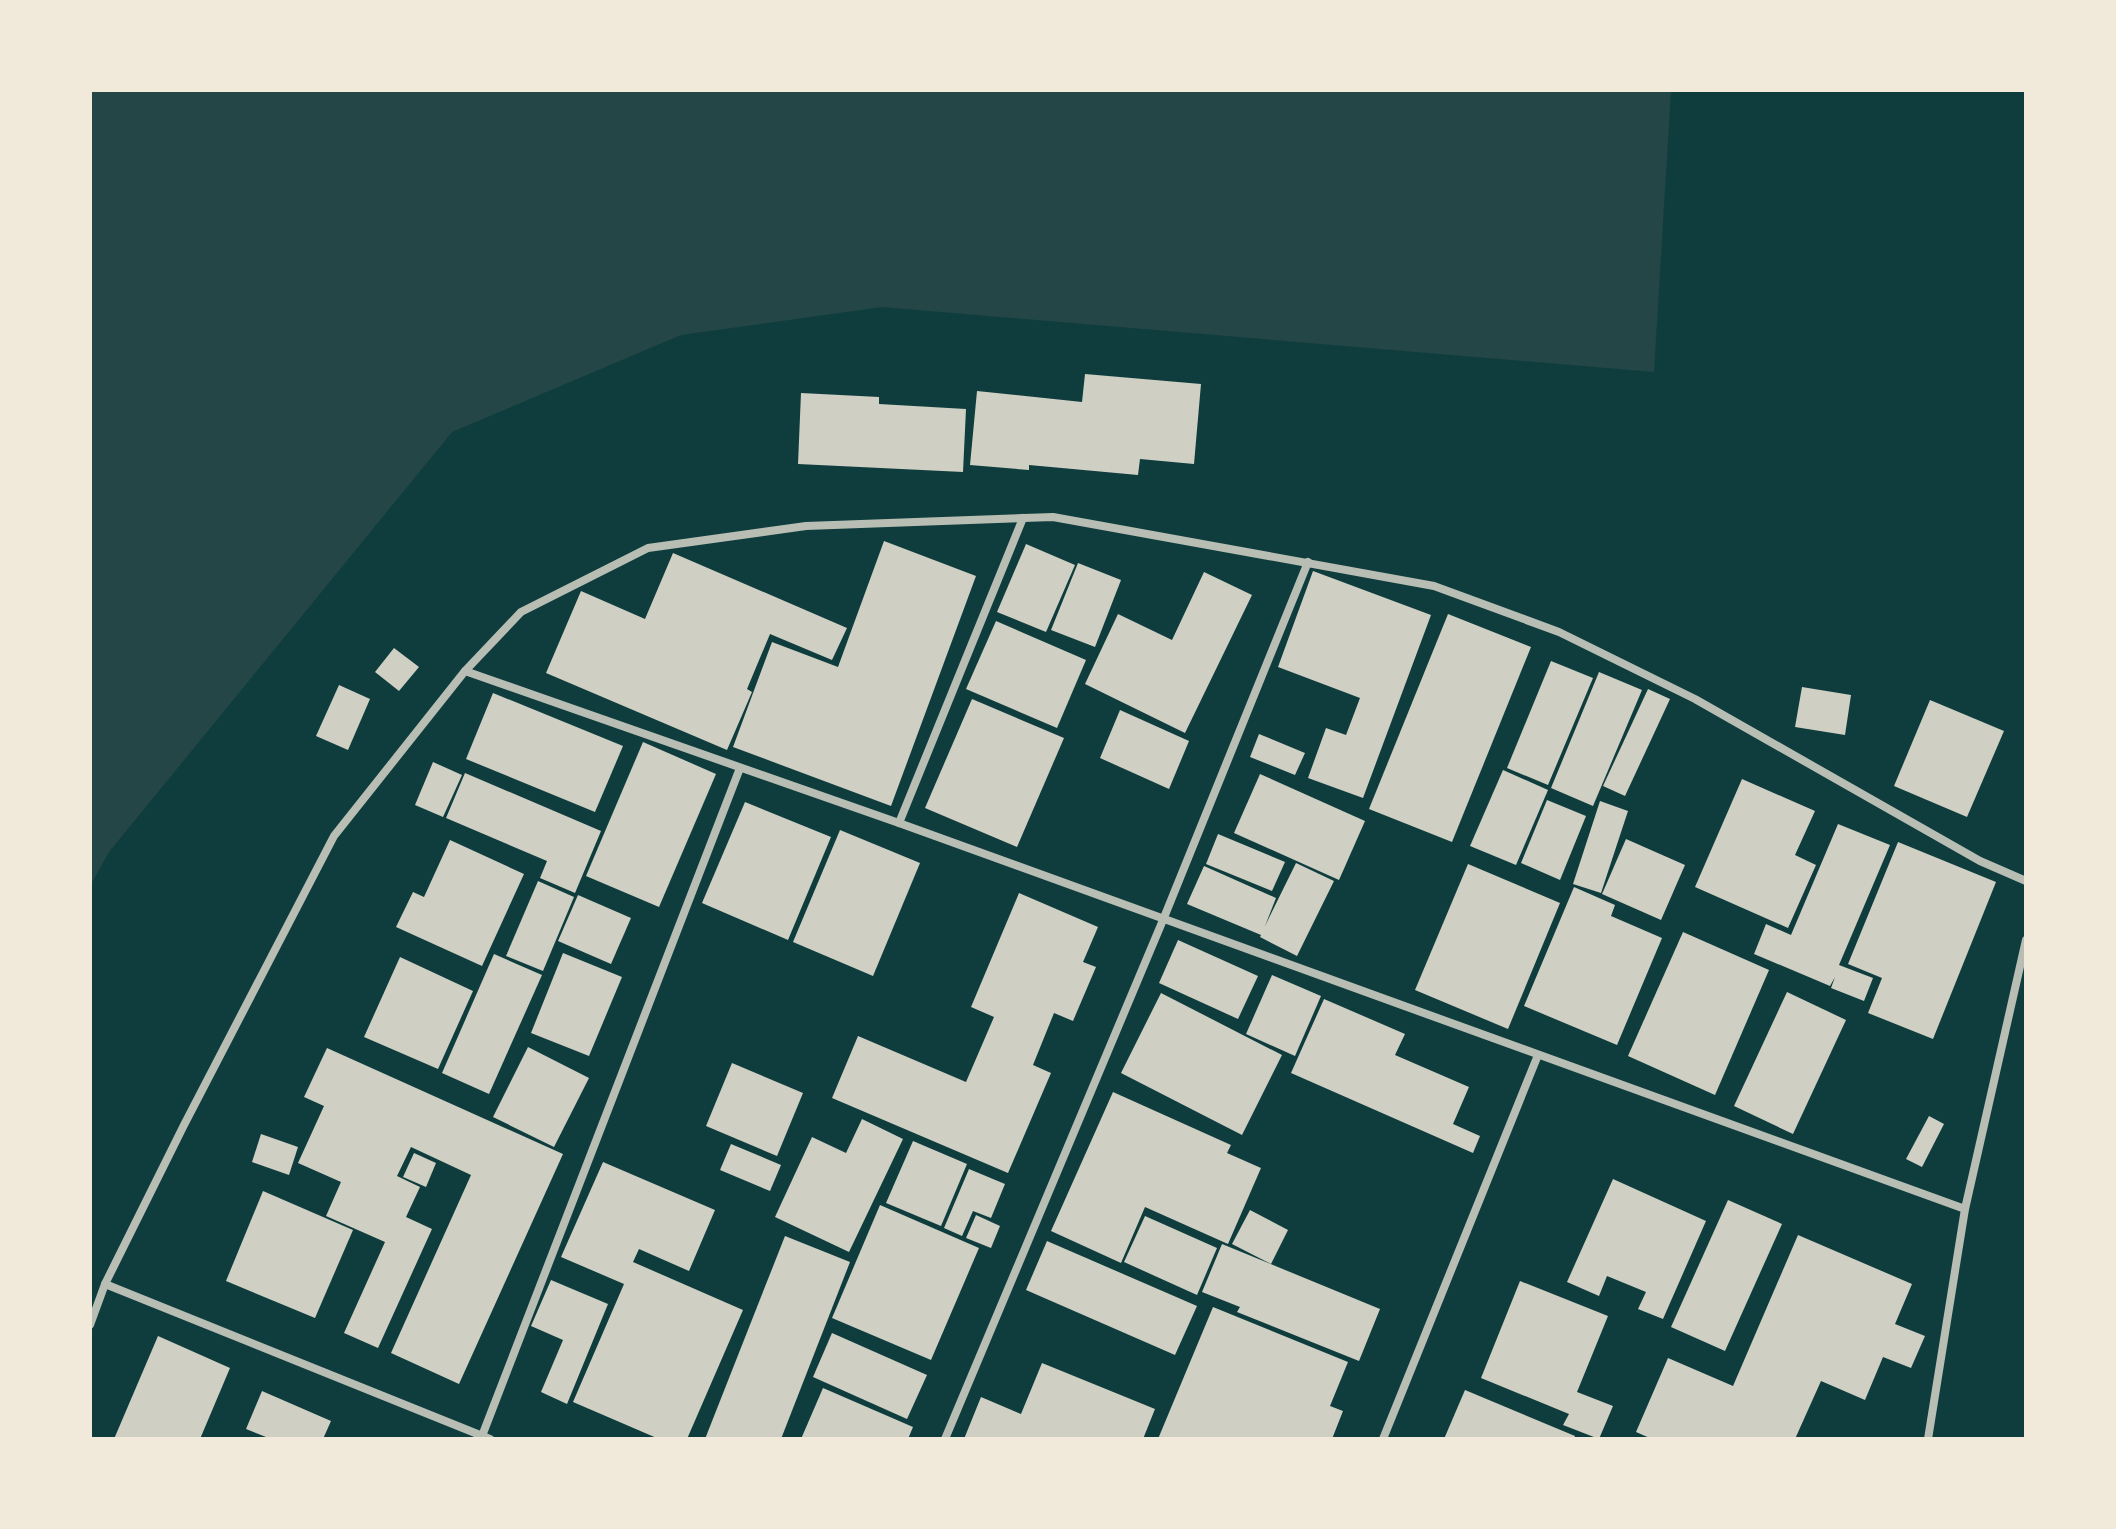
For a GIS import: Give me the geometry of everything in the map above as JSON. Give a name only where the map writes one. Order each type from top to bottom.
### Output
[{"type":"street","points":[[90,1325],[105,1284],[334,836],[465,671],[521,612],[648,548],[806,526],[1053,517],[1434,586],[1559,632],[1695,699],[1980,861],[2026,881]]},
{"type":"street","points":[[899,823],[1023,518]]},
{"type":"street","points":[[945,1439],[1163,920],[1308,562]]},
{"type":"street","points":[[465,671],[899,823],[1965,1209]]},
{"type":"street","points":[[105,1284],[486,1437],[740,768]]},
{"type":"street","points":[[1928,1439],[1965,1209],[2026,940]]},
{"type":"street","points":[[1383,1439],[1538,1055]]},
{"type":"shaded area","points":[[90,90],[1671,90],[1654,372],[882,307],[681,335],[452,432],[109,852],[90,886]]},
{"type":"building","points":[[1085,374],[1201,384],[1194,464],[1140,459],[1138,475],[1029,465],[1029,470],[970,465],[977,391],[1082,402]]},
{"type":"building","points":[[801,393],[879,397],[879,404],[966,409],[963,472],[798,464]]},
{"type":"building","points":[[884,541],[976,576],[891,806],[733,747],[772,642],[838,667]]},
{"type":"building","points":[[1026,544],[1075,565],[1046,632],[997,612]]},
{"type":"building","points":[[673,553],[847,628],[832,660],[770,634],[747,689],[752,692],[727,750],[546,673],[581,591],[645,619]]},
{"type":"building","points":[[1078,563],[1121,580],[1095,647],[1051,630]]},
{"type":"building","points":[[1313,571],[1431,615],[1363,798],[1308,778],[1326,728],[1346,735],[1360,698],[1278,667]]},
{"type":"building","points":[[1204,572],[1252,595],[1185,733],[1085,684],[1118,614],[1172,640]]},
{"type":"building","points":[[1448,614],[1531,647],[1452,842],[1369,809]]},
{"type":"building","points":[[996,621],[1086,660],[1057,728],[966,689]]},
{"type":"building","points":[[394,648],[419,667],[399,691],[375,672]]},
{"type":"building","points":[[1551,661],[1593,678],[1548,785],[1507,768]]},
{"type":"building","points":[[1599,672],[1642,690],[1593,806],[1551,788]]},
{"type":"building","points":[[339,685],[370,699],[348,750],[316,736]]},
{"type":"building","points":[[1802,687],[1851,695],[1845,735],[1795,727]]},
{"type":"building","points":[[1648,689],[1670,699],[1625,796],[1603,786]]},
{"type":"building","points":[[493,693],[623,746],[595,812],[466,759]]},
{"type":"building","points":[[972,699],[1064,738],[1017,847],[925,808]]},
{"type":"building","points":[[1930,700],[2004,731],[1967,817],[1894,786]]},
{"type":"building","points":[[1120,710],[1189,741],[1169,789],[1100,758]]},
{"type":"building","points":[[1259,734],[1305,753],[1295,775],[1250,757]]},
{"type":"building","points":[[643,742],[716,774],[659,907],[586,876]]},
{"type":"building","points":[[433,762],[462,775],[443,817],[415,805]]},
{"type":"building","points":[[1503,770],[1548,790],[1516,865],[1470,846]]},
{"type":"building","points":[[465,773],[601,831],[575,893],[540,878],[547,861],[446,818]]},
{"type":"building","points":[[1260,774],[1365,821],[1339,880],[1234,833]]},
{"type":"building","points":[[1742,779],[1815,811],[1795,855],[1816,865],[1788,928],[1695,887]]},
{"type":"building","points":[[1547,800],[1586,816],[1560,880],[1521,863]]},
{"type":"building","points":[[1600,801],[1628,811],[1601,893],[1573,884]]},
{"type":"building","points":[[745,802],[831,837],[788,940],[702,903]]},
{"type":"building","points":[[1838,824],[1890,845],[1839,965],[1873,978],[1864,1001],[1831,988],[1835,977],[1830,986],[1754,954],[1766,924],[1791,935]]},
{"type":"building","points":[[840,830],[920,863],[873,976],[793,942]]},
{"type":"building","points":[[1218,834],[1285,862],[1272,891],[1206,864]]},
{"type":"building","points":[[1626,839],[1685,865],[1661,920],[1602,894]]},
{"type":"building","points":[[450,840],[524,874],[482,966],[396,927],[413,892],[424,897]]},
{"type":"building","points":[[1898,842],[1996,882],[1933,1039],[1868,1013],[1882,978],[1848,964]]},
{"type":"building","points":[[1296,863],[1334,881],[1297,956],[1261,935],[1187,904],[1204,866],[1276,898],[1265,926]]},
{"type":"building","points":[[1468,864],[1560,903],[1508,1029],[1415,990]]},
{"type":"building","points":[[538,881],[574,897],[543,971],[506,956]]},
{"type":"building","points":[[1574,887],[1615,905],[1611,916],[1662,938],[1617,1045],[1524,1006]]},
{"type":"building","points":[[1019,893],[1098,927],[1083,962],[1096,967],[1073,1021],[1054,1013],[1033,1065],[1051,1073],[1008,1173],[832,1098],[858,1036],[966,1082],[994,1017],[971,1007]]},
{"type":"building","points":[[578,895],[631,918],[611,964],[558,941]]},
{"type":"building","points":[[1683,932],[1769,970],[1715,1095],[1628,1056]]},
{"type":"building","points":[[1178,940],[1258,976],[1238,1019],[1159,983]]},
{"type":"building","points":[[563,953],[622,977],[589,1056],[531,1033]]},
{"type":"building","points":[[494,954],[542,975],[489,1094],[442,1073]]},
{"type":"building","points":[[400,957],[473,991],[438,1069],[364,1037]]},
{"type":"building","points":[[1272,975],[1321,996],[1295,1056],[1246,1034]]},
{"type":"building","points":[[1787,992],[1846,1020],[1793,1134],[1734,1106]]},
{"type":"building","points":[[1161,993],[1282,1055],[1242,1135],[1121,1073]]},
{"type":"building","points":[[1324,999],[1405,1034],[1395,1055],[1469,1087],[1453,1124],[1480,1136],[1473,1153],[1291,1073]]},
{"type":"building","points":[[528,1047],[589,1078],[554,1147],[493,1117]]},
{"type":"building","points":[[327,1048],[563,1154],[459,1384],[391,1353],[471,1175],[411,1147],[397,1176],[420,1187],[406,1217],[432,1229],[378,1348],[344,1333],[385,1242],[326,1216],[341,1182],[298,1163],[324,1106],[304,1097]]},
{"type":"building","points":[[732,1063],[803,1093],[777,1156],[706,1126]]},
{"type":"building","points":[[1113,1092],[1231,1145],[1227,1153],[1261,1168],[1228,1244],[1145,1207],[1121,1263],[1051,1231]]},
{"type":"building","points":[[1929,1116],[1944,1124],[1922,1167],[1906,1159]]},
{"type":"building","points":[[862,1119],[903,1139],[849,1252],[775,1217],[812,1137],[846,1153]]},
{"type":"building","points":[[261,1134],[298,1147],[289,1175],[252,1162]]},
{"type":"building","points":[[913,1141],[967,1164],[941,1226],[886,1203]]},
{"type":"building","points":[[731,1144],[781,1165],[770,1191],[720,1170]]},
{"type":"building","points":[[414,1153],[436,1163],[426,1187],[403,1177]]},
{"type":"building","points":[[603,1162],[715,1210],[689,1271],[639,1249],[633,1262],[743,1310],[687,1439],[659,1439],[573,1402],[624,1284],[561,1257]]},
{"type":"building","points":[[969,1169],[1005,1184],[991,1218],[973,1211],[962,1236],[944,1228]]},
{"type":"building","points":[[1613,1179],[1706,1221],[1663,1319],[1638,1309],[1646,1292],[1607,1276],[1599,1296],[1567,1282]]},
{"type":"building","points":[[263,1191],[353,1230],[315,1318],[226,1281]]},
{"type":"building","points":[[1728,1200],[1782,1224],[1725,1351],[1671,1327]]},
{"type":"building","points":[[880,1205],[979,1248],[931,1360],[832,1318]]},
{"type":"building","points":[[1250,1210],[1288,1230],[1271,1264],[1232,1244]]},
{"type":"building","points":[[976,1215],[1000,1226],[991,1248],[966,1238]]},
{"type":"building","points":[[1145,1216],[1217,1248],[1197,1295],[1124,1262]]},
{"type":"building","points":[[1798,1235],[1912,1284],[1895,1324],[1925,1336],[1911,1368],[1883,1357],[1865,1400],[1821,1381],[1795,1439],[1652,1439],[1636,1432],[1668,1358],[1733,1386]]},
{"type":"building","points":[[785,1236],[850,1262],[781,1439],[705,1439]]},
{"type":"building","points":[[1047,1241],[1197,1306],[1175,1355],[1026,1290]]},
{"type":"building","points":[[1222,1244],[1380,1309],[1359,1361],[1237,1312],[1240,1307],[1202,1292]]},
{"type":"building","points":[[551,1280],[608,1304],[567,1404],[541,1392],[563,1340],[531,1326]]},
{"type":"building","points":[[1520,1281],[1608,1316],[1577,1392],[1613,1406],[1599,1439],[1563,1425],[1569,1414],[1481,1378]]},
{"type":"building","points":[[1213,1307],[1348,1362],[1330,1406],[1343,1411],[1332,1439],[1158,1439]]},
{"type":"building","points":[[832,1333],[927,1375],[907,1419],[813,1377]]},
{"type":"building","points":[[158,1336],[230,1368],[200,1439],[114,1439]]},
{"type":"building","points":[[1042,1363],[1155,1409],[1143,1439],[964,1439],[981,1397],[1021,1414]]},
{"type":"building","points":[[823,1388],[913,1427],[908,1439],[801,1439]]},
{"type":"building","points":[[1465,1390],[1575,1436],[1574,1439],[1444,1439]]},
{"type":"building","points":[[262,1391],[331,1421],[323,1439],[266,1439],[246,1429]]}]
